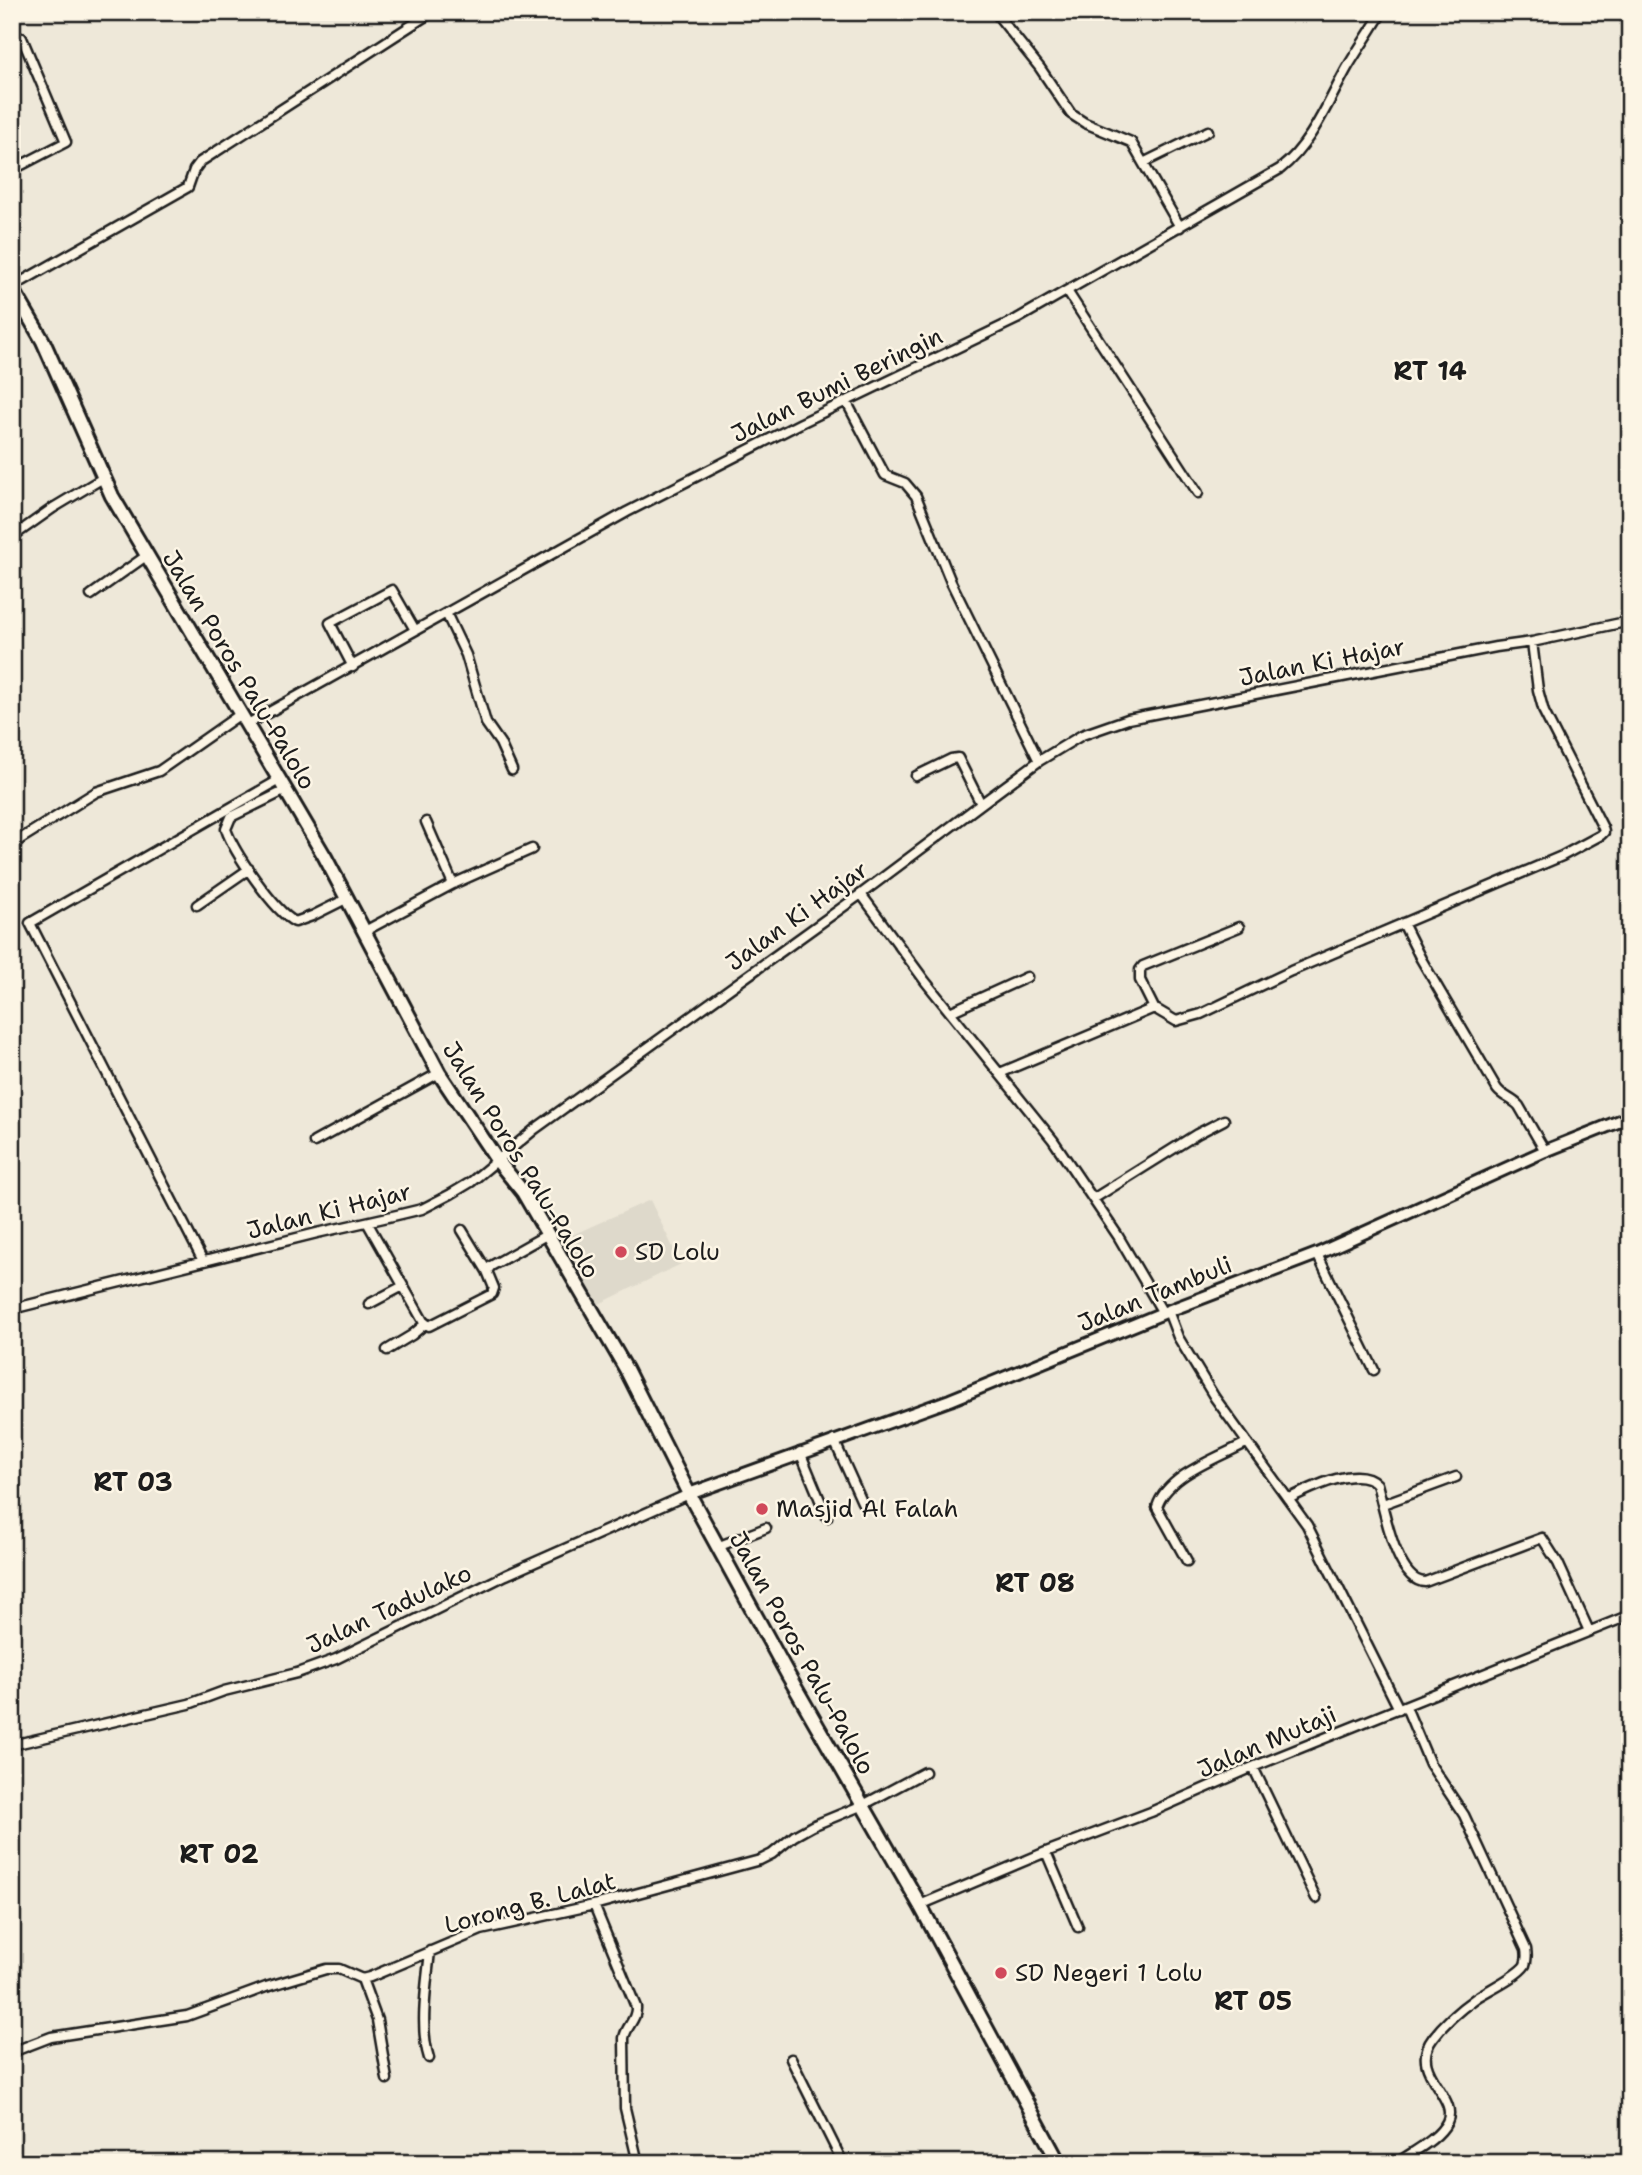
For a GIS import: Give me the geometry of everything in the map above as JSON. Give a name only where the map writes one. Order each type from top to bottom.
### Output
[{"type":"main road","name":"Jalan Poros Palu-Palolo","points":[[12,288],[43,341],[103,478],[146,556],[282,785],[439,1073],[497,1160],[523,1192],[626,1369],[688,1494],[792,1683],[920,1905],[1059,2163]]},
{"type":"street","points":[[12,288],[188,187],[200,162],[432,12]]},
{"type":"street","points":[[995,12],[1040,68],[1071,114],[1085,123],[1131,142],[1180,227]]},
{"type":"street","name":"Jalan Bumi Beringin","points":[[12,846],[96,792],[159,771],[242,720],[353,667],[663,493],[1017,319],[1280,169],[1296,155],[1382,12]]},
{"type":"street","points":[[12,43],[22,38],[66,142],[12,170]]},
{"type":"street","points":[[1143,163],[1208,131]]},
{"type":"street","points":[[1067,291],[1198,493]]},
{"type":"street","points":[[846,401],[885,475],[905,483],[916,496],[951,582],[1039,761]]},
{"type":"street","points":[[12,537],[103,478]]},
{"type":"street","points":[[91,595],[146,556]]},
{"type":"street","points":[[353,667],[330,623],[392,590],[415,631]]},
{"type":"street","points":[[446,613],[466,655],[486,723],[500,743],[512,769]]},
{"type":"street","name":"Jalan Ki Hajar","points":[[12,1309],[426,1207],[463,1187],[535,1129],[861,894],[1039,761],[1082,735],[1128,719],[1630,621]]},
{"type":"street","points":[[1239,928],[1143,966],[1139,974],[1140,980],[1154,1008],[1172,1021],[1193,1017],[1290,971],[1562,856],[1604,832],[1546,716],[1538,690],[1532,642]]},
{"type":"street","points":[[916,776],[958,758],[981,804]]},
{"type":"street","points":[[282,785],[228,820],[228,833],[248,869],[284,915],[295,922],[346,899]]},
{"type":"street","points":[[203,1261],[30,923],[282,785]]},
{"type":"street","points":[[426,822],[453,884]]},
{"type":"street","points":[[363,932],[453,884],[531,849]]},
{"type":"street","points":[[197,905],[248,869]]},
{"type":"street","points":[[861,894],[950,1012],[1054,1140],[1166,1312],[1197,1370],[1246,1443],[1307,1525],[1430,1764],[1464,1815],[1526,1949],[1525,1965],[1520,1970],[1460,2010],[1443,2025],[1430,2043],[1425,2055],[1426,2064],[1446,2105],[1448,2121],[1435,2135],[1396,2163]]},
{"type":"street","points":[[1403,923],[1497,1090],[1515,1101],[1545,1150]]},
{"type":"street","points":[[950,1012],[1027,977]]},
{"type":"street","points":[[1000,1073],[1154,1008]]},
{"type":"street","points":[[314,1142],[439,1073]]},
{"type":"street","name":"Jalan Tambuli","points":[[688,1494],[950,1400],[1317,1254],[1545,1150],[1630,1116]]},
{"type":"street","points":[[1093,1199],[1224,1120]]},
{"type":"street","points":[[368,1222],[425,1324]]},
{"type":"street","points":[[387,1350],[425,1324],[434,1324],[493,1293],[494,1286],[487,1271],[462,1230]]},
{"type":"street","points":[[487,1271],[494,1264],[548,1234]]},
{"type":"street","points":[[1317,1254],[1374,1370]]},
{"type":"street","points":[[369,1304],[403,1286]]},
{"type":"street","points":[[834,1440],[862,1502]]},
{"type":"street","points":[[1187,1561],[1157,1507],[1160,1496],[1169,1485],[1185,1475],[1246,1443]]},
{"type":"street","points":[[800,1452],[827,1517]]},
{"type":"street","points":[[1288,1499],[1326,1482],[1361,1476],[1372,1479],[1377,1484],[1400,1560],[1412,1578],[1419,1582],[1541,1537],[1558,1563],[1589,1632]]},
{"type":"street","points":[[1383,1504],[1455,1477]]},
{"type":"street","name":"Jalan Tadulako","points":[[12,1745],[189,1704],[224,1691],[298,1673],[336,1659],[506,1575],[688,1494]]},
{"type":"street","points":[[718,1547],[766,1528]]},
{"type":"street","name":"Jalan Mutaji","points":[[920,1905],[1630,1615]]},
{"type":"street","points":[[1253,1768],[1316,1898]]},
{"type":"street","name":"Lorong B. Lalat","points":[[362,1979],[380,1974],[481,1930],[594,1905],[760,1860],[812,1826],[863,1805],[925,1772]]},
{"type":"street","points":[[1046,1852],[1078,1927]]},
{"type":"street","points":[[594,1905],[636,2007],[636,2017],[625,2032],[624,2038],[625,2108],[638,2163]]},
{"type":"street","points":[[429,2057],[425,2042],[430,1951]]},
{"type":"street","points":[[12,2052],[51,2037],[187,2016],[266,1987],[326,1969],[340,1969],[362,1979],[377,2021],[387,2079]]},
{"type":"street","points":[[791,2059],[843,2163]]},
{"type":"shaded area","name":"SD Lolu","points":[[650,1200],[681,1264],[597,1305],[561,1240]]},
{"type":"place","name":"SD Lolu","points":[[621,1252]]},
{"type":"place","name":"Masjid Al Falah","points":[[762,1509]]},
{"type":"place","name":"SD Negeri 1 Lolu","points":[[1001,1973]]},
{"type":"district","name":"RT 14","points":[[1430,370]]},
{"type":"district","name":"RT 03","points":[[133,1481]]},
{"type":"district","name":"RT 08","points":[[1035,1582]]},
{"type":"district","name":"RT 02","points":[[219,1853]]},
{"type":"district","name":"RT 05","points":[[1253,2000]]}]
